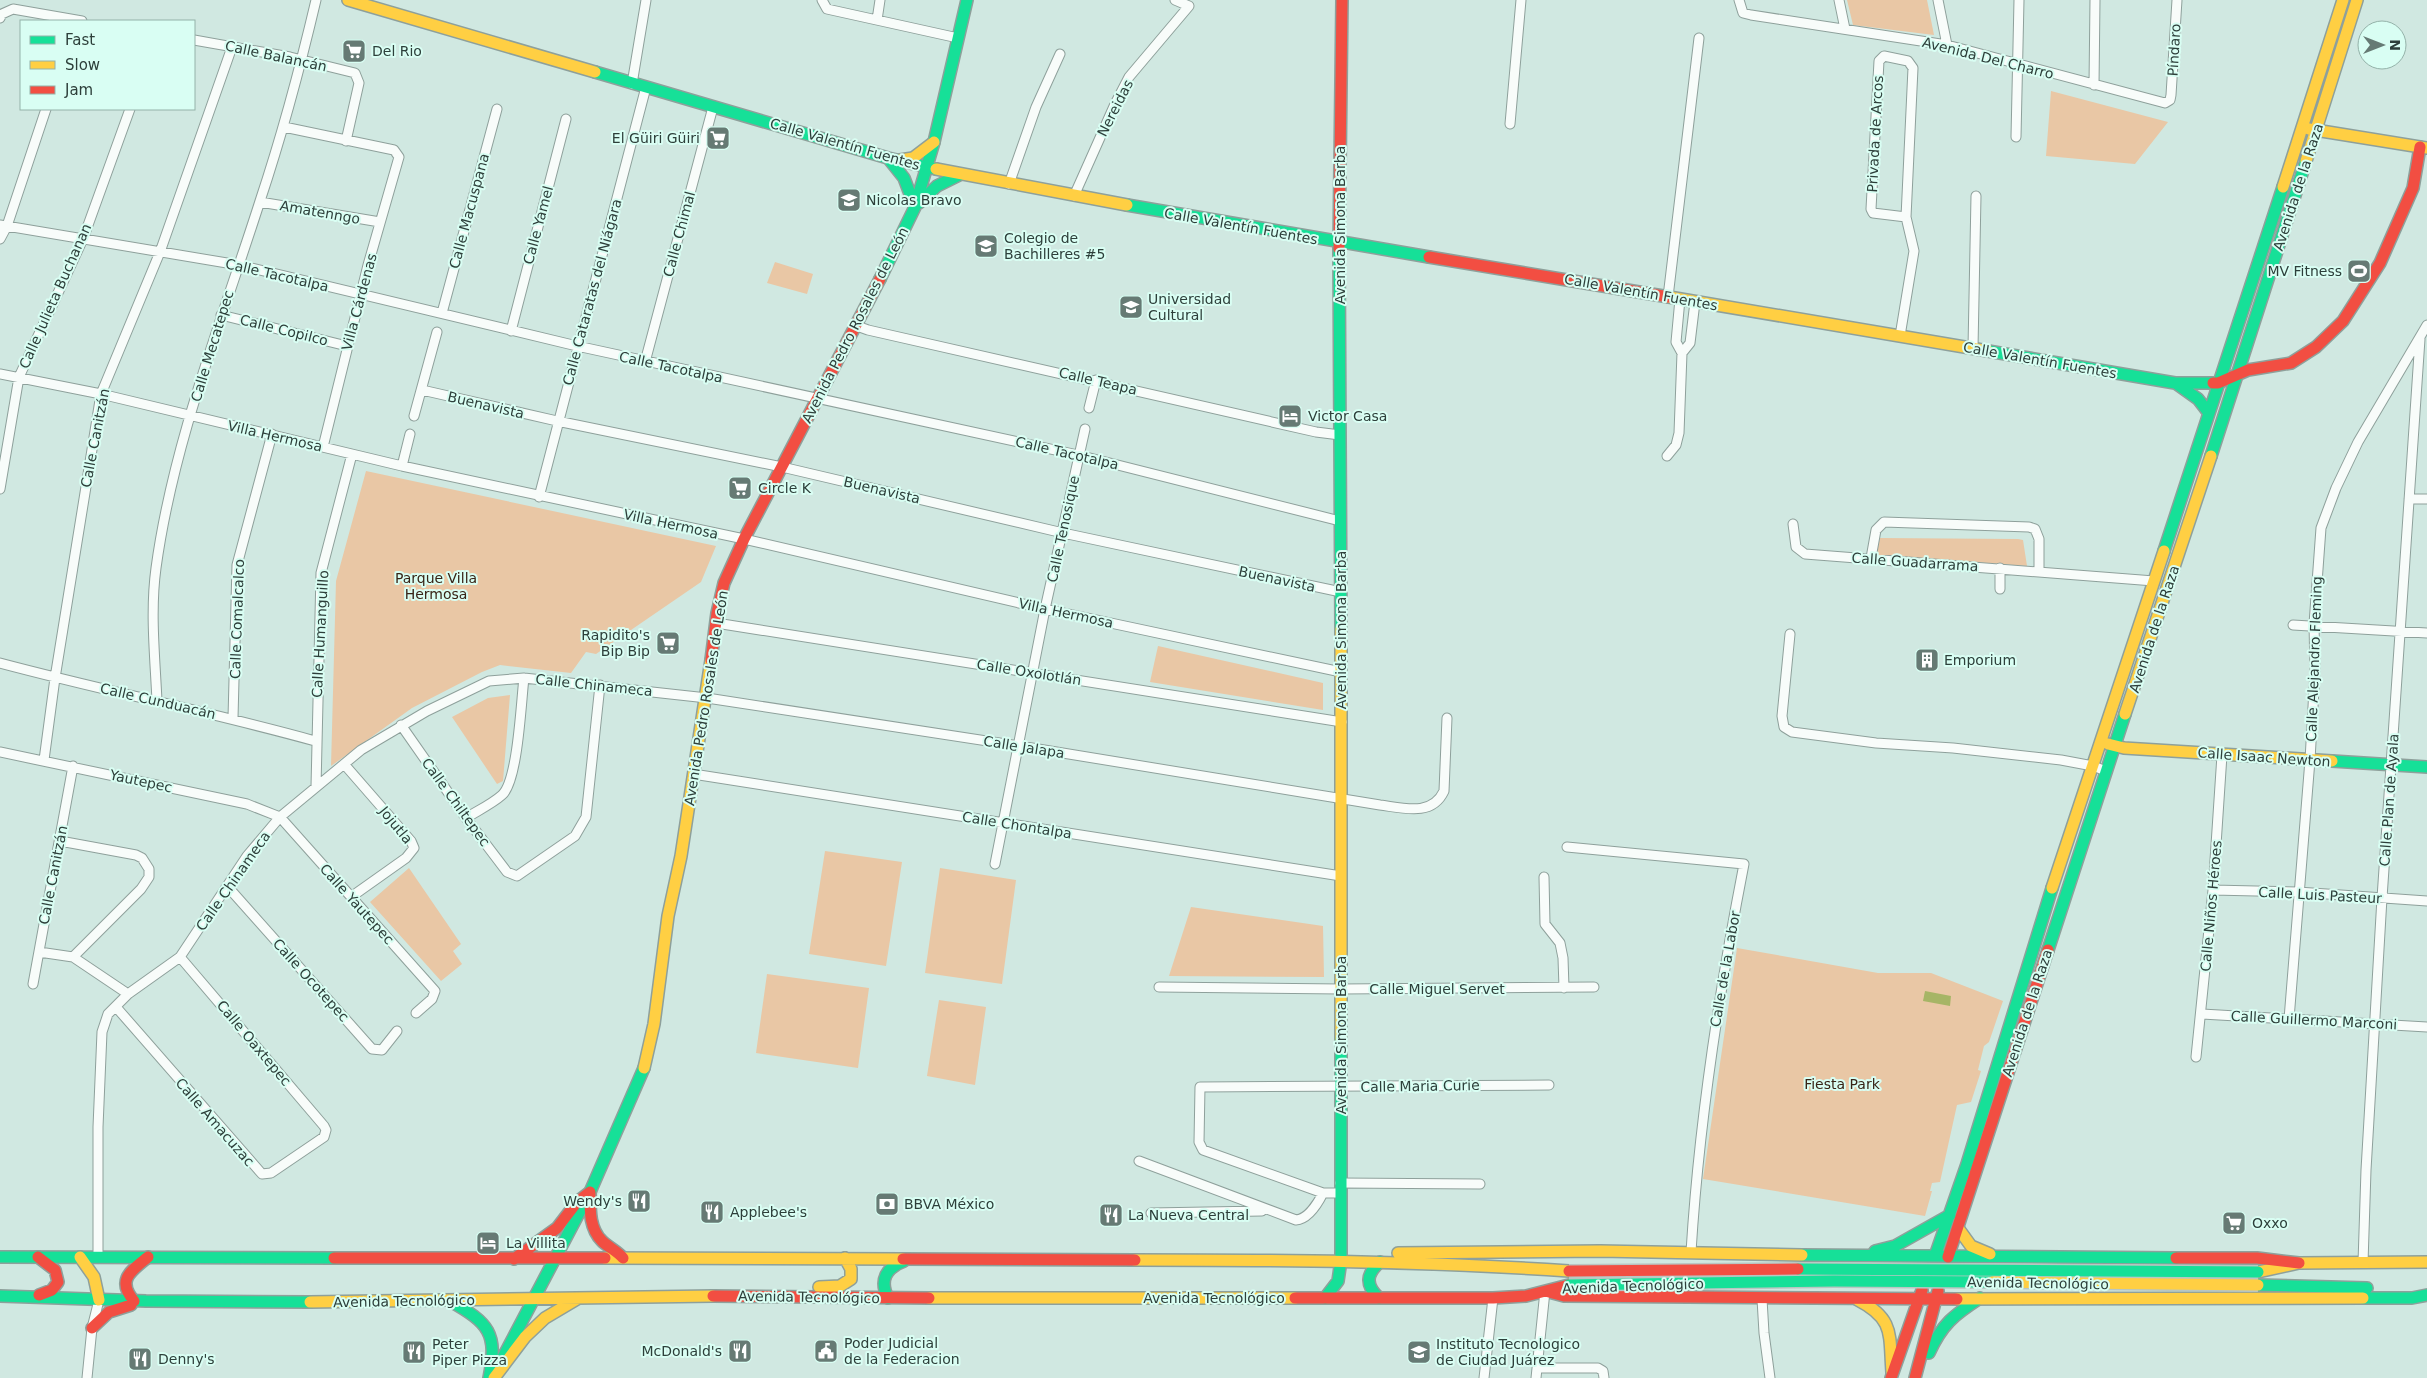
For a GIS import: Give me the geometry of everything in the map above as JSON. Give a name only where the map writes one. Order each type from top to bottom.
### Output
[{"type":"main road","name":"Calle Valentín Fuentes","points":[[348,0],[893,160],[959,175],[1339,243],[2175,383],[2203,385],[2218,383],[2238,374],[2263,367],[2291,363],[2302,358],[2343,321],[2372,277],[2400,221],[2417,176],[2423,147]]},
{"type":"main road","name":"Avenida Pedro Rosales de León","points":[[492,1378],[590,1192],[647,1059],[668,916],[681,856],[707,698],[716,623],[724,583],[744,539],[857,326],[916,207],[928,168],[967,0]]},
{"type":"main road","name":"Avenida Simona Barba","points":[[1325,1298],[1338,1285],[1341,1272],[1342,672],[1339,243],[1342,0]]},
{"type":"main road","name":"Avenida de la Raza","points":[[1935,1256],[1950,1215],[2054,884],[2343,0]]},
{"type":"main road","name":"Avenida de la Raza","points":[[1915,1378],[1948,1257],[2114,746],[2238,374],[2357,0]]},
{"type":"main road","points":[[2302,127],[2316,131],[2423,147]]},
{"type":"main road","points":[[916,207],[904,178],[893,160],[913,158],[924,152],[934,142]]},
{"type":"main road","points":[[916,207],[926,193],[959,175]]},
{"type":"main road","points":[[2175,383],[2195,396],[2208,412]]},
{"type":"main road","name":"Calle Isaac Newton","points":[[2102,742],[2114,746],[2222,755],[2427,766]]},
{"type":"main road","points":[[514,1259],[524,1250],[555,1231],[578,1197],[590,1192],[591,1222],[594,1232],[606,1244],[615,1248],[623,1258]]},
{"type":"main road","points":[[1864,1254],[1895,1246],[1950,1215]]},
{"type":"main road","points":[[1958,1228],[1971,1246],[1995,1256]]},
{"type":"main road","points":[[1341,1260],[1376,1253],[1691,1252],[1864,1254],[1911,1257],[2258,1258],[2299,1263]]},
{"type":"main road","points":[[1892,1376],[1935,1256]]},
{"type":"main road","name":"Avenida Tecnológico","points":[[0,1257],[1341,1260],[1453,1263],[1569,1270],[1890,1268],[2258,1272],[2299,1263],[2427,1262]]},
{"type":"main road","points":[[36,1297],[52,1290],[58,1282],[56,1270],[38,1257]]},
{"type":"main road","points":[[80,1257],[94,1277],[99,1300]]},
{"type":"main road","points":[[98,1257],[99,1300]]},
{"type":"main road","points":[[134,1301],[127,1293],[125,1281],[130,1272],[148,1257]]},
{"type":"main road","points":[[1906,1298],[1917,1289],[1921,1279],[1919,1270],[1911,1257]]},
{"type":"main road","points":[[1960,1298],[1951,1281],[1953,1270],[1962,1257]]},
{"type":"main road","points":[[692,1296],[726,1287],[836,1287],[845,1285],[851,1279],[851,1269],[845,1258]]},
{"type":"main road","points":[[888,1298],[883,1284],[885,1271],[895,1264],[909,1259]]},
{"type":"main road","points":[[1379,1298],[1371,1292],[1367,1282],[1370,1272],[1380,1262]]},
{"type":"main road","name":"Avenida Tecnológico","points":[[0,1296],[134,1301],[450,1301],[692,1296],[888,1298],[1493,1298],[1526,1296],[1569,1285],[1834,1281],[2258,1285],[2427,1290]]},
{"type":"main road","points":[[1545,1291],[1564,1296],[1762,1299],[2412,1298],[2427,1295]]},
{"type":"main road","points":[[1918,1365],[1929,1354],[1939,1330],[1949,1318],[1980,1298]]},
{"type":"main road","points":[[492,1378],[525,1336],[539,1323],[577,1299]]},
{"type":"main road","points":[[1855,1299],[1874,1307],[1885,1317],[1890,1326],[1892,1376]]},
{"type":"main road","points":[[92,1328],[110,1312],[146,1301]]},
{"type":"main road","points":[[450,1301],[472,1314],[490,1332],[495,1349],[492,1378]]},
{"type":"street","name":"Calle Mecatepec","points":[[157,701],[154,626],[156,571],[167,511],[191,416],[221,315],[284,127],[316,0]]},
{"type":"street","points":[[632,84],[646,0]]},
{"type":"street","points":[[822,0],[828,9],[958,38]]},
{"type":"street","points":[[877,20],[880,0]]},
{"type":"street","name":"Nereidas","points":[[1074,196],[1129,77],[1189,6],[1175,0]]},
{"type":"street","points":[[1510,124],[1521,0]]},
{"type":"street","name":"Avenida Del Charro","points":[[1739,0],[1743,13],[1947,45],[2160,102],[2167,103],[2170,100]]},
{"type":"street","points":[[1839,0],[1846,29]]},
{"type":"street","points":[[1938,0],[1947,45]]},
{"type":"street","points":[[2016,137],[2019,0]]},
{"type":"street","points":[[2094,85],[2095,0]]},
{"type":"street","name":"Píndaro","points":[[2170,100],[2177,0]]},
{"type":"street","points":[[1,16],[13,9],[72,20]]},
{"type":"street","points":[[1668,297],[1699,38]]},
{"type":"street","name":"Calle Balancán","points":[[195,40],[290,57],[301,62],[353,72],[357,76],[358,91],[346,141]]},
{"type":"street","name":"Calle Canitzán","points":[[44,760],[55,678],[101,394],[160,252],[232,46]]},
{"type":"street","points":[[1009,184],[1036,107],[1060,54]]},
{"type":"street","name":"Privada de Arcos","points":[[1900,336],[1914,251],[1906,217],[1913,68],[1908,61],[1884,56],[1879,61],[1871,209],[1873,213],[1878,215],[1906,217]]},
{"type":"street","name":"Calle Cataratas del Niágara","points":[[539,497],[557,421],[646,87]]},
{"type":"street","name":"Calle Chimal","points":[[645,362],[713,107]]},
{"type":"street","name":"Calle Macuspana","points":[[442,314],[497,109]]},
{"type":"street","points":[[0,239],[3,225],[46,110]]},
{"type":"street","name":"Calle Julieta Buchanan","points":[[0,489],[19,377],[83,239],[130,110]]},
{"type":"street","name":"Calle Yamel","points":[[511,331],[566,119]]},
{"type":"street","points":[[284,127],[346,141]]},
{"type":"street","name":"Villa Cárdenas","points":[[323,447],[347,346],[398,158],[398,152],[394,150],[346,141]]},
{"type":"street","points":[[1973,348],[1976,196]]},
{"type":"street","name":"Amatenngo","points":[[260,202],[380,222]]},
{"type":"street","name":"Calle Tacotalpa","points":[[3,225],[238,265],[645,362],[1078,455],[1340,521]]},
{"type":"street","points":[[1667,456],[1676,445],[1679,433],[1682,353],[1676,342],[1680,299]]},
{"type":"street","points":[[1682,353],[1690,343],[1695,302]]},
{"type":"street","name":"Calle Copilco","points":[[221,315],[347,346]]},
{"type":"street","name":"Calle Alejandro Fleming","points":[[2289,1019],[2310,760],[2315,671],[2314,624],[2319,544],[2324,515],[2358,442],[2427,325]]},
{"type":"street","name":"Calle Teapa","points":[[857,326],[1316,432],[1340,435]]},
{"type":"street","points":[[414,416],[437,332]]},
{"type":"street","name":"Calle Plan de Ayala","points":[[2364,1263],[2382,898],[2420,338]]},
{"type":"street","name":"Villa Hermosa","points":[[0,374],[101,394],[539,497],[744,539],[1045,609],[1342,672]]},
{"type":"street","points":[[1089,408],[1096,380]]},
{"type":"street","name":"Buenavista","points":[[422,390],[557,421],[782,467],[1063,533],[1341,592]]},
{"type":"street","name":"Calle Tenosique","points":[[995,864],[1002,822],[1020,746],[1045,609],[1084,429]]},
{"type":"street","name":"Calle Comalcalco","points":[[233,718],[237,565],[272,434]]},
{"type":"street","points":[[402,466],[410,434]]},
{"type":"street","name":"Calle Humanguillo","points":[[316,787],[315,741],[321,573],[352,454]]},
{"type":"street","points":[[2409,499],[2427,499]]},
{"type":"street","points":[[1871,558],[1876,530],[1884,522],[2029,527],[2035,529],[2039,539],[2039,571]]},
{"type":"street","name":"Calle Guadarrama","points":[[1793,524],[1795,543],[1801,553],[2154,581]]},
{"type":"street","points":[[2000,568],[2000,589]]},
{"type":"street","name":"Calle Oxolotlán","points":[[716,623],[1342,722]]},
{"type":"street","points":[[2293,625],[2314,624],[2427,633]]},
{"type":"street","points":[[1790,634],[1782,716],[1784,727],[1792,732],[2061,760],[2093,766],[2106,772]]},
{"type":"street","name":"Calle Cunduacán","points":[[0,663],[55,678],[233,718],[315,741]]},
{"type":"street","points":[[466,818],[502,796],[508,788],[513,772],[524,678]]},
{"type":"street","name":"Calle Chinameca","points":[[98,1257],[97,1152],[102,1032],[107,1016],[128,994],[180,957],[247,856],[280,816],[344,764],[401,725],[489,682],[524,678],[707,698]]},
{"type":"street","name":"Calle Chiltepec","points":[[401,725],[466,818],[507,872],[514,876],[521,874],[575,836],[583,826],[586,817],[600,685]]},
{"type":"street","name":"Calle Jalapa","points":[[707,698],[1020,746],[1341,799],[1410,808],[1424,808],[1436,803],[1440,799],[1445,784],[1447,718]]},
{"type":"street","name":"Yautepec","points":[[0,752],[247,804],[280,816]]},
{"type":"street","name":"Calle Niños Héroes","points":[[2196,1058],[2214,890],[2222,755]]},
{"type":"street","name":"Jojutla","points":[[344,764],[414,848],[406,858],[351,897]]},
{"type":"street","name":"Calle Canitzán","points":[[33,984],[73,766]]},
{"type":"street","name":"Calle Chontalpa","points":[[694,774],[1342,876]]},
{"type":"street","name":"Calle Yautepec","points":[[280,816],[435,991],[432,999],[416,1013]]},
{"type":"street","points":[[60,841],[136,855],[142,858],[149,869],[149,878],[141,889],[73,958]]},
{"type":"street","name":"Calle de la Labor","points":[[1567,847],[1744,864],[1722,976],[1703,1106],[1691,1252]]},
{"type":"street","points":[[1544,877],[1545,924],[1560,943],[1563,958],[1564,988]]},
{"type":"street","name":"Calle Ocotepec","points":[[228,886],[372,1048],[382,1050],[397,1031]]},
{"type":"street","name":"Calle Luis Pasteur","points":[[2214,890],[2298,892],[2427,901]]},
{"type":"street","points":[[38,952],[73,958],[128,994]]},
{"type":"street","name":"Calle Oaxtepec","points":[[180,957],[326,1130]]},
{"type":"street","name":"Calle Miguel Servet","points":[[1159,987],[1341,989],[1594,987]]},
{"type":"street","name":"Calle Amacuzac","points":[[116,1007],[262,1174],[271,1174],[324,1137],[326,1130]]},
{"type":"street","name":"Calle Guillermo Marconi","points":[[2202,1014],[2427,1027]]},
{"type":"street","name":"Calle Maria Curie","points":[[1323,1193],[1201,1148],[1199,1142],[1200,1087],[1549,1085]]},
{"type":"street","points":[[1139,1161],[1289,1219],[1301,1220],[1317,1204],[1323,1193],[1340,1188],[1480,1184]]},
{"type":"street","points":[[1151,1213],[1267,1210]]},
{"type":"street","points":[[1536,1378],[1545,1291]]},
{"type":"street","points":[[1484,1378],[1493,1298]]},
{"type":"street","points":[[1762,1299],[1770,1378]]},
{"type":"street","points":[[88,1378],[92,1328],[99,1300]]},
{"type":"street","points":[[1537,1368],[1598,1368],[1603,1371],[1604,1378]]},
{"type":"green space","points":[[1847,0],[1927,0],[1934,35],[1853,25]]},
{"type":"green space","points":[[2051,91],[2168,122],[2135,164],[2046,156]]},
{"type":"green space","points":[[775,262],[813,274],[807,294],[767,283]]},
{"type":"green space","name":"Parque Villa Hermosa","points":[[366,471],[716,546],[701,582],[596,654],[586,652],[571,673],[500,665],[482,672],[412,708],[331,766],[336,581]]},
{"type":"green space","points":[[1880,538],[2018,539],[2023,540],[2027,566],[1876,555]]},
{"type":"green space","points":[[1158,646],[1323,683],[1323,710],[1150,682]]},
{"type":"green space","points":[[510,695],[503,781],[497,784],[452,717],[488,698]]},
{"type":"green space","points":[[825,851],[902,862],[886,966],[809,954]]},
{"type":"green space","points":[[409,868],[461,944],[453,951],[462,964],[441,981],[370,902]]},
{"type":"green space","points":[[940,868],[1016,880],[1002,984],[925,973]]},
{"type":"green space","points":[[1191,907],[1323,926],[1324,977],[1169,976]]},
{"type":"green space","name":"Fiesta Park","points":[[1737,948],[1878,973],[1931,973],[2003,1001],[1989,1042],[1984,1046],[1978,1070],[1981,1071],[1971,1102],[1957,1105],[1940,1182],[1932,1183],[1930,1191],[1932,1191],[1925,1216],[1703,1179]]},
{"type":"green space","points":[[767,974],[869,988],[858,1068],[756,1053]]},
{"type":"green space","points":[[939,1000],[986,1007],[975,1085],[927,1076]]},
{"type":"shaded area","points":[[1925,991],[1951,996],[1950,1006],[1923,1001]]},
{"type":"traffic: fast","points":[[880,279],[915,207],[934,142],[967,0]]},
{"type":"traffic: fast","points":[[595,72],[888,158],[936,169]]},
{"type":"traffic: fast","points":[[888,158],[904,178],[915,207]]},
{"type":"traffic: fast","points":[[2211,456],[2306,161]]},
{"type":"traffic: fast","points":[[919,203],[937,186],[959,175]]},
{"type":"traffic: fast","points":[[2164,551],[2283,187]]},
{"type":"traffic: fast","points":[[1127,205],[1429,257]]},
{"type":"traffic: fast","points":[[1339,249],[1341,629]]},
{"type":"traffic: fast","points":[[1988,351],[2175,383],[2213,383]]},
{"type":"traffic: fast","points":[[2177,384],[2198,399],[2208,412]]},
{"type":"traffic: fast","points":[[2048,950],[2125,714]]},
{"type":"traffic: fast","points":[[2332,761],[2427,767]]},
{"type":"traffic: fast","points":[[1935,1256],[1967,1164],[2052,888]]},
{"type":"traffic: fast","points":[[1341,1039],[1341,1260]]},
{"type":"traffic: fast","points":[[500,1363],[590,1192],[644,1068]]},
{"type":"traffic: fast","points":[[1875,1251],[1895,1246],[1950,1215]]},
{"type":"traffic: fast","points":[[1802,1255],[2176,1258]]},
{"type":"traffic: fast","points":[[0,1257],[334,1258]]},
{"type":"traffic: fast","points":[[1325,1298],[1338,1281],[1341,1260]]},
{"type":"traffic: fast","points":[[888,1298],[884,1286],[886,1275],[893,1267],[904,1261]]},
{"type":"traffic: fast","points":[[1379,1298],[1371,1289],[1369,1280],[1375,1266],[1380,1262]]},
{"type":"traffic: fast","points":[[1798,1269],[2258,1272]]},
{"type":"traffic: fast","points":[[1569,1285],[1834,1281],[1992,1282]]},
{"type":"traffic: fast","points":[[2258,1285],[2367,1288]]},
{"type":"traffic: fast","points":[[2363,1298],[2412,1298],[2427,1295]]},
{"type":"traffic: fast","points":[[0,1296],[146,1301],[310,1302]]},
{"type":"traffic: fast","points":[[1929,1353],[1944,1327],[1980,1298]]},
{"type":"traffic: fast","points":[[450,1301],[474,1316],[487,1331],[491,1340],[492,1350],[489,1378]]},
{"type":"traffic: slow","points":[[348,0],[595,72]]},
{"type":"traffic: slow","points":[[2283,187],[2343,0]]},
{"type":"traffic: slow","points":[[2306,161],[2357,0]]},
{"type":"traffic: slow","points":[[2309,129],[2427,148]]},
{"type":"traffic: slow","points":[[900,160],[913,158],[934,142]]},
{"type":"traffic: slow","points":[[936,169],[1127,205]]},
{"type":"traffic: slow","points":[[1669,297],[1988,351]]},
{"type":"traffic: slow","points":[[2125,714],[2211,456]]},
{"type":"traffic: slow","points":[[2052,888],[2164,551]]},
{"type":"traffic: slow","points":[[1341,629],[1341,1039]]},
{"type":"traffic: slow","points":[[644,1068],[654,1024],[668,916],[681,856],[711,660]]},
{"type":"traffic: slow","points":[[2108,744],[2124,748],[2332,761]]},
{"type":"traffic: slow","points":[[1958,1228],[1971,1246],[1990,1254]]},
{"type":"traffic: slow","points":[[1398,1253],[1600,1251],[1802,1255]]},
{"type":"traffic: slow","points":[[80,1257],[94,1277],[99,1300]]},
{"type":"traffic: slow","points":[[605,1258],[903,1259]]},
{"type":"traffic: slow","points":[[819,1287],[840,1286],[851,1279],[851,1269],[845,1258]]},
{"type":"traffic: slow","points":[[1135,1260],[1352,1262],[1569,1271]]},
{"type":"traffic: slow","points":[[2258,1272],[2299,1263],[2427,1262]]},
{"type":"traffic: slow","points":[[1992,1282],[2258,1285]]},
{"type":"traffic: slow","points":[[310,1302],[713,1296]]},
{"type":"traffic: slow","points":[[929,1298],[1295,1298]]},
{"type":"traffic: slow","points":[[1957,1299],[2363,1298]]},
{"type":"traffic: slow","points":[[494,1378],[525,1337],[545,1318],[577,1299]]},
{"type":"traffic: slow","points":[[1858,1300],[1879,1314],[1888,1329],[1892,1372]]},
{"type":"traffic: jam","points":[[1339,249],[1342,0]]},
{"type":"traffic: jam","points":[[2213,383],[2218,383],[2248,370],[2291,363],[2316,347],[2343,321],[2380,263],[2413,188],[2420,147]]},
{"type":"traffic: jam","points":[[1429,257],[1669,297]]},
{"type":"traffic: jam","points":[[711,660],[717,613],[724,583],[744,539],[880,279]]},
{"type":"traffic: jam","points":[[1948,1257],[2048,950]]},
{"type":"traffic: jam","points":[[514,1259],[557,1228],[577,1202],[590,1192],[592,1224],[602,1241],[623,1258]]},
{"type":"traffic: jam","points":[[38,1257],[55,1270],[58,1282],[52,1290],[39,1295]]},
{"type":"traffic: jam","points":[[134,1301],[126,1287],[126,1282],[131,1272],[148,1257]]},
{"type":"traffic: jam","points":[[334,1258],[605,1258]]},
{"type":"traffic: jam","points":[[2176,1258],[2257,1258],[2299,1263]]},
{"type":"traffic: jam","points":[[903,1259],[1135,1260]]},
{"type":"traffic: jam","points":[[1569,1271],[1798,1269]]},
{"type":"traffic: jam","points":[[1295,1298],[1493,1298],[1526,1296],[1569,1285]]},
{"type":"traffic: jam","points":[[1891,1378],[1922,1290]]},
{"type":"traffic: jam","points":[[1915,1378],[1938,1291]]},
{"type":"traffic: jam","points":[[1549,1292],[1564,1296],[1957,1299]]},
{"type":"traffic: jam","points":[[713,1296],[929,1298]]},
{"type":"traffic: jam","points":[[92,1328],[109,1312],[131,1305]]},
{"type":"place","name":"Del Rio","points":[[354,51]]},
{"type":"place","name":"El Güiri Güiri","points":[[718,138]]},
{"type":"place","name":"Nicolas Bravo","points":[[849,200]]},
{"type":"place","name":"Colegio de Bachilleres #5","points":[[986,246]]},
{"type":"place","name":"MV Fitness","points":[[2359,271]]},
{"type":"place","name":"Universidad Cultural","points":[[1131,307]]},
{"type":"place","name":"Victor Casa","points":[[1290,416]]},
{"type":"place","name":"Circle K","points":[[740,488]]},
{"type":"place","name":"Rapidito's Bip Bip","points":[[668,643]]},
{"type":"place","name":"Emporium","points":[[1927,660]]},
{"type":"place","name":"Wendy's","points":[[639,1201]]},
{"type":"place","name":"BBVA México","points":[[887,1204]]},
{"type":"place","name":"Applebee's","points":[[712,1212]]},
{"type":"place","name":"La Nueva Central","points":[[1111,1215]]},
{"type":"place","name":"Oxxo","points":[[2234,1223]]},
{"type":"place","name":"La Villita","points":[[488,1243]]},
{"type":"place","name":"McDonald's","points":[[740,1351]]},
{"type":"place","name":"Poder Judicial de la Federacion","points":[[826,1351]]},
{"type":"place","name":"Peter Piper Pizza","points":[[414,1352]]},
{"type":"place","name":"Instituto Tecnologico de Ciudad Juárez","points":[[1419,1352]]},
{"type":"place","name":"Denny's","points":[[140,1359]]}]
